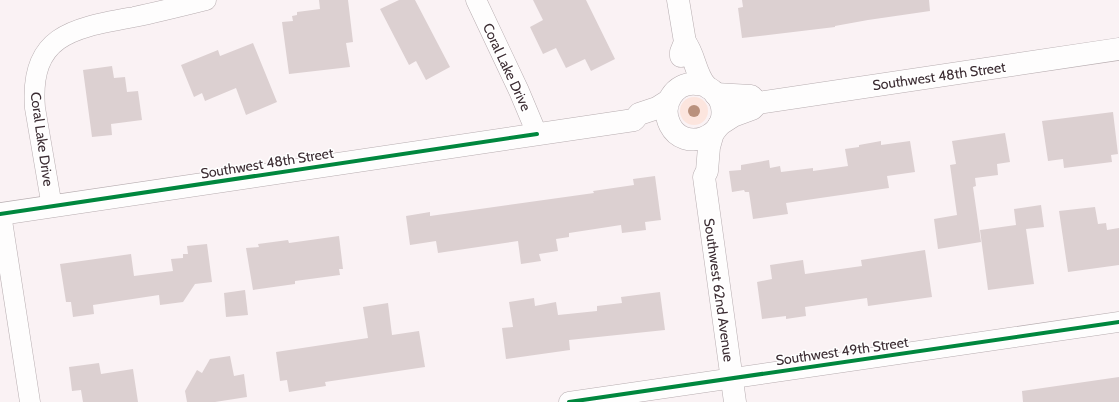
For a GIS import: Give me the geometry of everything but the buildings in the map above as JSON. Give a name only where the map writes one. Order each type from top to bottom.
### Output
[{"type":"street","name":"Coral Lake Drive","points":[[52,207],[34,96],[34,83],[37,71],[41,60],[48,50],[54,42],[83,28],[206,0]]},
{"type":"street","name":"Coral Lake Drive","points":[[476,0],[519,91],[537,134]]},
{"type":"street","points":[[678,0],[685,42],[691,50],[700,76],[719,98],[722,107],[722,116],[716,129],[705,138],[696,140],[679,133],[667,119],[666,110],[680,78],[681,52],[685,42]]},
{"type":"street","name":"Southwest 48th Street","points":[[716,129],[734,116],[752,108],[758,103],[1119,49]]},
{"type":"street","points":[[672,96],[688,84],[697,84],[711,90],[751,96],[758,103]]},
{"type":"street","name":"Southwest 48th Street","points":[[1,214],[634,120],[639,114],[657,108],[672,96]]},
{"type":"street","name":"Southwest 48th Street","points":[[634,120],[640,126],[652,126],[679,133]]},
{"type":"street","name":"Southwest 62nd Avenue","points":[[716,129],[709,147],[707,171],[704,178],[735,402]]},
{"type":"street","name":"Southwest 62nd Avenue","points":[[679,133],[693,156],[697,172],[704,178]]},
{"type":"street","points":[[1,214],[30,402]]},
{"type":"street","name":"Southwest 49th Street","points":[[569,402],[1119,322]]},
{"type":"shaded area","points":[[694,97],[704,101],[708,111],[704,121],[694,125],[684,121],[680,111],[684,101]]},
{"type":"cycle path","points":[[0,214],[537,134]]},
{"type":"cycle path","points":[[569,402],[1119,322]]}]
